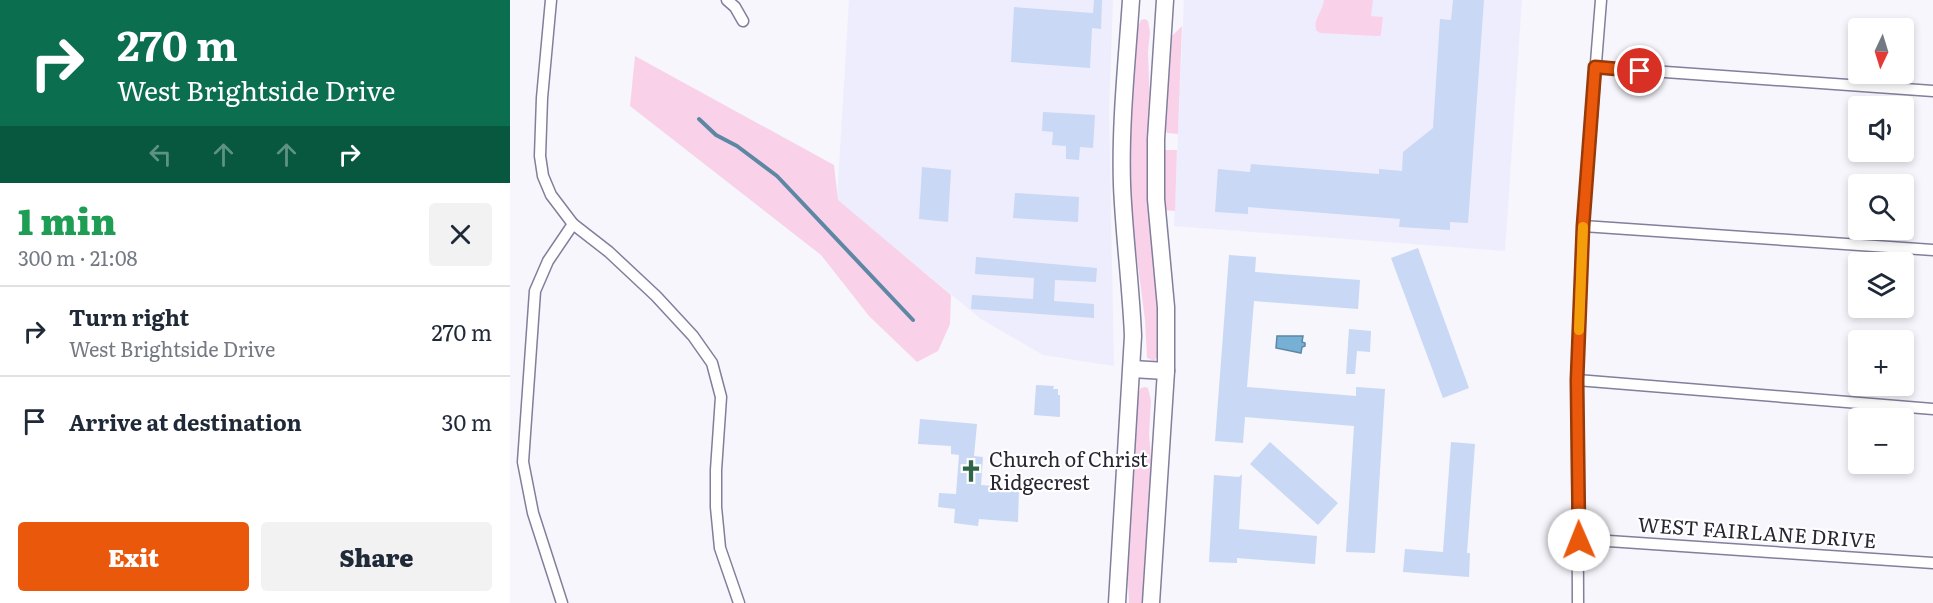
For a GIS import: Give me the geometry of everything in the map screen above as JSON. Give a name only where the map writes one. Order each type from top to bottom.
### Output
[{"type":"main road","points":[[1117,603],[1132,369],[1132,296],[1123,205],[1122,165],[1131,0]]},
{"type":"main road","points":[[1150,603],[1166,371],[1166,307],[1156,200],[1156,139],[1165,0]]},
{"type":"main road","points":[[1132,369],[1166,371]]},
{"type":"street","points":[[551,0],[542,98],[540,156],[543,176],[551,195],[573,224],[609,252],[656,296],[693,336],[712,363],[721,397],[716,470],[716,507],[720,548],[739,603]]},
{"type":"street","points":[[727,0],[735,7],[743,21]]},
{"type":"street","points":[[1578,603],[1577,380],[1583,226],[1600,0]]},
{"type":"street","points":[[1595,67],[1933,91]]},
{"type":"street","points":[[562,603],[533,513],[523,462],[535,291],[548,261],[573,224]]},
{"type":"street","points":[[1583,226],[1933,250]]},
{"type":"street","points":[[1577,380],[1933,409]]},
{"type":"street","name":"WEST FAIRLANE DRIVE","points":[[1579,540],[1933,563]]},
{"type":"shaded area","points":[[849,0],[1113,0],[1109,109],[1114,366],[1043,355],[981,319],[837,200]]},
{"type":"shaded area","points":[[1184,0],[1522,0],[1505,251],[1174,226]]},
{"type":"shaded area","points":[[1324,0],[1373,0],[1371,16],[1383,17],[1380,36],[1320,33],[1315,26]]},
{"type":"shaded area","points":[[1141,20],[1148,21],[1150,32],[1148,52],[1159,348],[1154,361],[1147,358],[1145,320],[1130,204],[1129,131],[1136,30]]},
{"type":"shaded area","points":[[1182,26],[1178,134],[1167,133],[1165,129],[1169,39]]},
{"type":"shaded area","points":[[635,56],[834,165],[838,200],[951,295],[950,324],[938,351],[917,362],[869,316],[821,255],[630,106]]},
{"type":"shaded area","points":[[1165,150],[1177,150],[1175,211],[1163,210],[1162,156]]},
{"type":"shaded area","points":[[1141,388],[1148,388],[1151,401],[1149,434],[1152,473],[1144,603],[1129,603],[1127,560],[1137,395]]},
{"type":"water","points":[[1277,336],[1303,336],[1302,342],[1305,346],[1302,347],[1301,353],[1276,348]]},
{"type":"building","points":[[1094,0],[1102,0],[1101,29],[1092,28],[1090,68],[1011,62],[1014,7],[1093,13]]},
{"type":"building","points":[[1453,0],[1484,0],[1468,223],[1450,222],[1450,230],[1399,227],[1400,219],[1248,207],[1248,214],[1215,212],[1218,169],[1250,172],[1251,164],[1379,174],[1379,169],[1402,171],[1403,152],[1433,128],[1440,19],[1451,20]]},
{"type":"building","points":[[1043,112],[1095,115],[1093,148],[1080,147],[1079,160],[1066,159],[1066,146],[1052,145],[1053,132],[1042,131]]},
{"type":"building","points":[[922,167],[951,170],[948,222],[919,219]]},
{"type":"building","points":[[1015,193],[1079,197],[1078,222],[1013,218]]},
{"type":"building","points":[[1418,248],[1469,388],[1443,398],[1391,258]]},
{"type":"building","points":[[1229,255],[1256,257],[1255,272],[1360,280],[1358,309],[1254,301],[1247,387],[1356,396],[1356,387],[1385,389],[1375,553],[1346,552],[1354,426],[1245,417],[1243,443],[1215,441]]},
{"type":"building","points":[[976,257],[1097,268],[1096,282],[1055,280],[1054,301],[1094,304],[1094,318],[971,309],[972,295],[1033,299],[1034,278],[975,274]]},
{"type":"building","points":[[1349,329],[1371,331],[1370,352],[1357,351],[1355,374],[1346,374]]},
{"type":"building","points":[[1036,385],[1054,386],[1053,389],[1058,389],[1060,417],[1034,415]]},
{"type":"building","name":"Church of Christ Ridgecrest","points":[[920,419],[977,424],[974,456],[983,457],[981,485],[1019,488],[1018,522],[979,519],[978,526],[954,523],[955,509],[938,507],[939,493],[956,494],[959,455],[951,454],[951,446],[918,444]]},
{"type":"building","points":[[1270,442],[1338,503],[1318,525],[1250,464]]},
{"type":"building","points":[[1451,442],[1475,444],[1467,553],[1470,553],[1469,577],[1403,572],[1405,549],[1443,552]]},
{"type":"building","points":[[1242,474],[1239,529],[1317,536],[1315,564],[1237,558],[1237,563],[1209,562],[1214,475],[1239,477]]},
{"type":"waterway","points":[[699,119],[716,135],[737,146],[777,176],[913,320]]},
{"type":"slow traffic","points":[[1579,330],[1583,227]]},
{"type":"place","name":"Church of Christ Ridgecrest","points":[[971,471]]},
{"type":"route","points":[[1579,540],[1577,380],[1583,226],[1595,67],[1640,71]]}]
